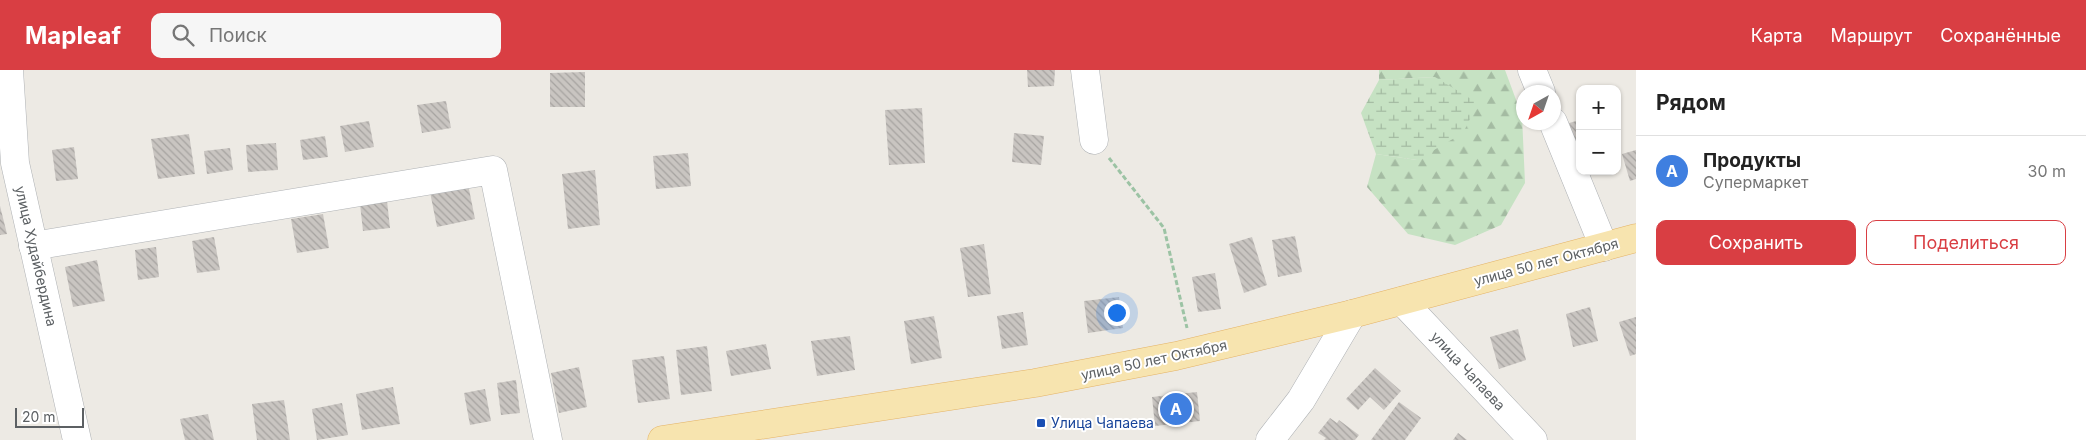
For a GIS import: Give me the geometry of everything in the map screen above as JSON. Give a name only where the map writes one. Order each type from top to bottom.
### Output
[{"type":"main road","name":"улица 50 лет Октября","points":[[662,440],[768,432],[1193,353],[1352,314],[1636,238]]},
{"type":"street","name":"улица Худайбердина","points":[[9,70],[8,164],[33,246],[77,440]]},
{"type":"street","points":[[1085,70],[1094,140]]},
{"type":"street","points":[[1532,70],[1538,85]]},
{"type":"street","points":[[1557,130],[1604,247]]},
{"type":"street","points":[[33,246],[493,170],[548,440]]},
{"type":"street","name":"улица Чапаева","points":[[1402,301],[1533,440]]},
{"type":"street","points":[[1270,440],[1301,400],[1352,314]]},
{"type":"path","points":[[1094,140],[1164,228],[1193,353]]},
{"type":"green space","points":[[1379,70],[1505,70],[1516,100],[1516,130],[1523,130],[1525,183],[1501,225],[1455,245],[1408,234],[1367,187],[1376,154],[1417,160],[1435,77],[1379,80]]},
{"type":"green space","points":[[1435,77],[1478,103],[1463,133],[1417,160],[1376,154],[1361,113],[1379,80]]},
{"type":"building","points":[[1027,70],[1055,70],[1054,86],[1028,87]]},
{"type":"building","points":[[585,72],[585,107],[550,107],[550,73]]},
{"type":"building","points":[[446,101],[451,128],[422,133],[417,105]]},
{"type":"building","points":[[922,108],[925,163],[889,165],[885,110]]},
{"type":"building","points":[[369,121],[374,147],[345,152],[340,126]]},
{"type":"building","points":[[1576,121],[1576,150],[1569,123]]},
{"type":"building","points":[[1014,133],[1044,136],[1041,165],[1012,162]]},
{"type":"building","points":[[189,134],[195,174],[158,179],[151,139]]},
{"type":"building","points":[[325,136],[328,157],[303,160],[300,140]]},
{"type":"building","points":[[276,143],[278,170],[248,172],[246,145]]},
{"type":"building","points":[[74,147],[78,179],[56,181],[52,150]]},
{"type":"building","points":[[230,148],[233,170],[207,174],[204,151]]},
{"type":"building","points":[[1636,150],[1636,179],[1630,181],[1622,154]]},
{"type":"building","points":[[688,153],[691,186],[656,189],[653,156]]},
{"type":"building","points":[[595,170],[600,225],[568,229],[562,174]]},
{"type":"building","points":[[468,184],[475,219],[437,227],[430,192]]},
{"type":"building","points":[[387,201],[390,228],[363,231],[360,204]]},
{"type":"building","points":[[0,206],[7,234],[0,235]]},
{"type":"building","points":[[323,214],[329,248],[297,253],[291,219]]},
{"type":"building","points":[[1295,236],[1302,272],[1278,277],[1272,240]]},
{"type":"building","points":[[214,237],[220,270],[197,273],[192,241]]},
{"type":"building","points":[[1252,237],[1267,285],[1244,293],[1229,244]]},
{"type":"building","points":[[984,244],[991,294],[968,297],[960,248]]},
{"type":"building","points":[[156,247],[159,277],[138,280],[135,250]]},
{"type":"building","points":[[97,260],[105,301],[73,307],[65,267]]},
{"type":"building","points":[[1215,273],[1221,309],[1198,312],[1192,277]]},
{"type":"building","points":[[1119,297],[1123,328],[1088,333],[1084,301]]},
{"type":"building","points":[[1590,307],[1598,341],[1573,347],[1566,314]]},
{"type":"building","points":[[1023,312],[1028,345],[1002,349],[997,316]]},
{"type":"building","points":[[934,316],[942,358],[911,364],[904,321]]},
{"type":"building","points":[[1636,317],[1636,354],[1630,356],[1619,322]]},
{"type":"building","points":[[1518,329],[1526,360],[1499,369],[1490,337]]},
{"type":"building","points":[[850,336],[855,370],[817,376],[811,341]]},
{"type":"building","points":[[766,344],[771,369],[731,376],[726,351]]},
{"type":"building","points":[[707,346],[712,391],[681,395],[676,350]]},
{"type":"building","points":[[664,356],[670,399],[638,403],[632,360]]},
{"type":"building","points":[[579,367],[587,407],[559,413],[551,373]]},
{"type":"building","points":[[1375,368],[1401,391],[1384,410],[1370,397],[1358,410],[1346,399]]},
{"type":"building","points":[[516,380],[520,413],[501,415],[497,383]]},
{"type":"building","points":[[393,387],[400,424],[362,430],[356,394]]},
{"type":"building","points":[[485,389],[491,421],[470,425],[464,393]]},
{"type":"building","points":[[1197,392],[1200,421],[1155,426],[1152,397]]},
{"type":"building","points":[[284,400],[290,440],[257,440],[252,404]]},
{"type":"building","points":[[1399,402],[1421,418],[1405,440],[1371,440]]},
{"type":"building","points":[[342,403],[348,435],[317,440],[312,409]]},
{"type":"building","points":[[208,414],[214,440],[185,440],[180,419]]},
{"type":"building","points":[[1330,418],[1337,423],[1339,420],[1359,435],[1355,440],[1324,440],[1326,438],[1318,433]]},
{"type":"building","points":[[1458,433],[1467,440],[1453,440]]},
{"type":"place","name":"Продукты","points":[[1176,409]]},
{"type":"place","name":"Улица Чапаева","points":[[1041,423]]}]
